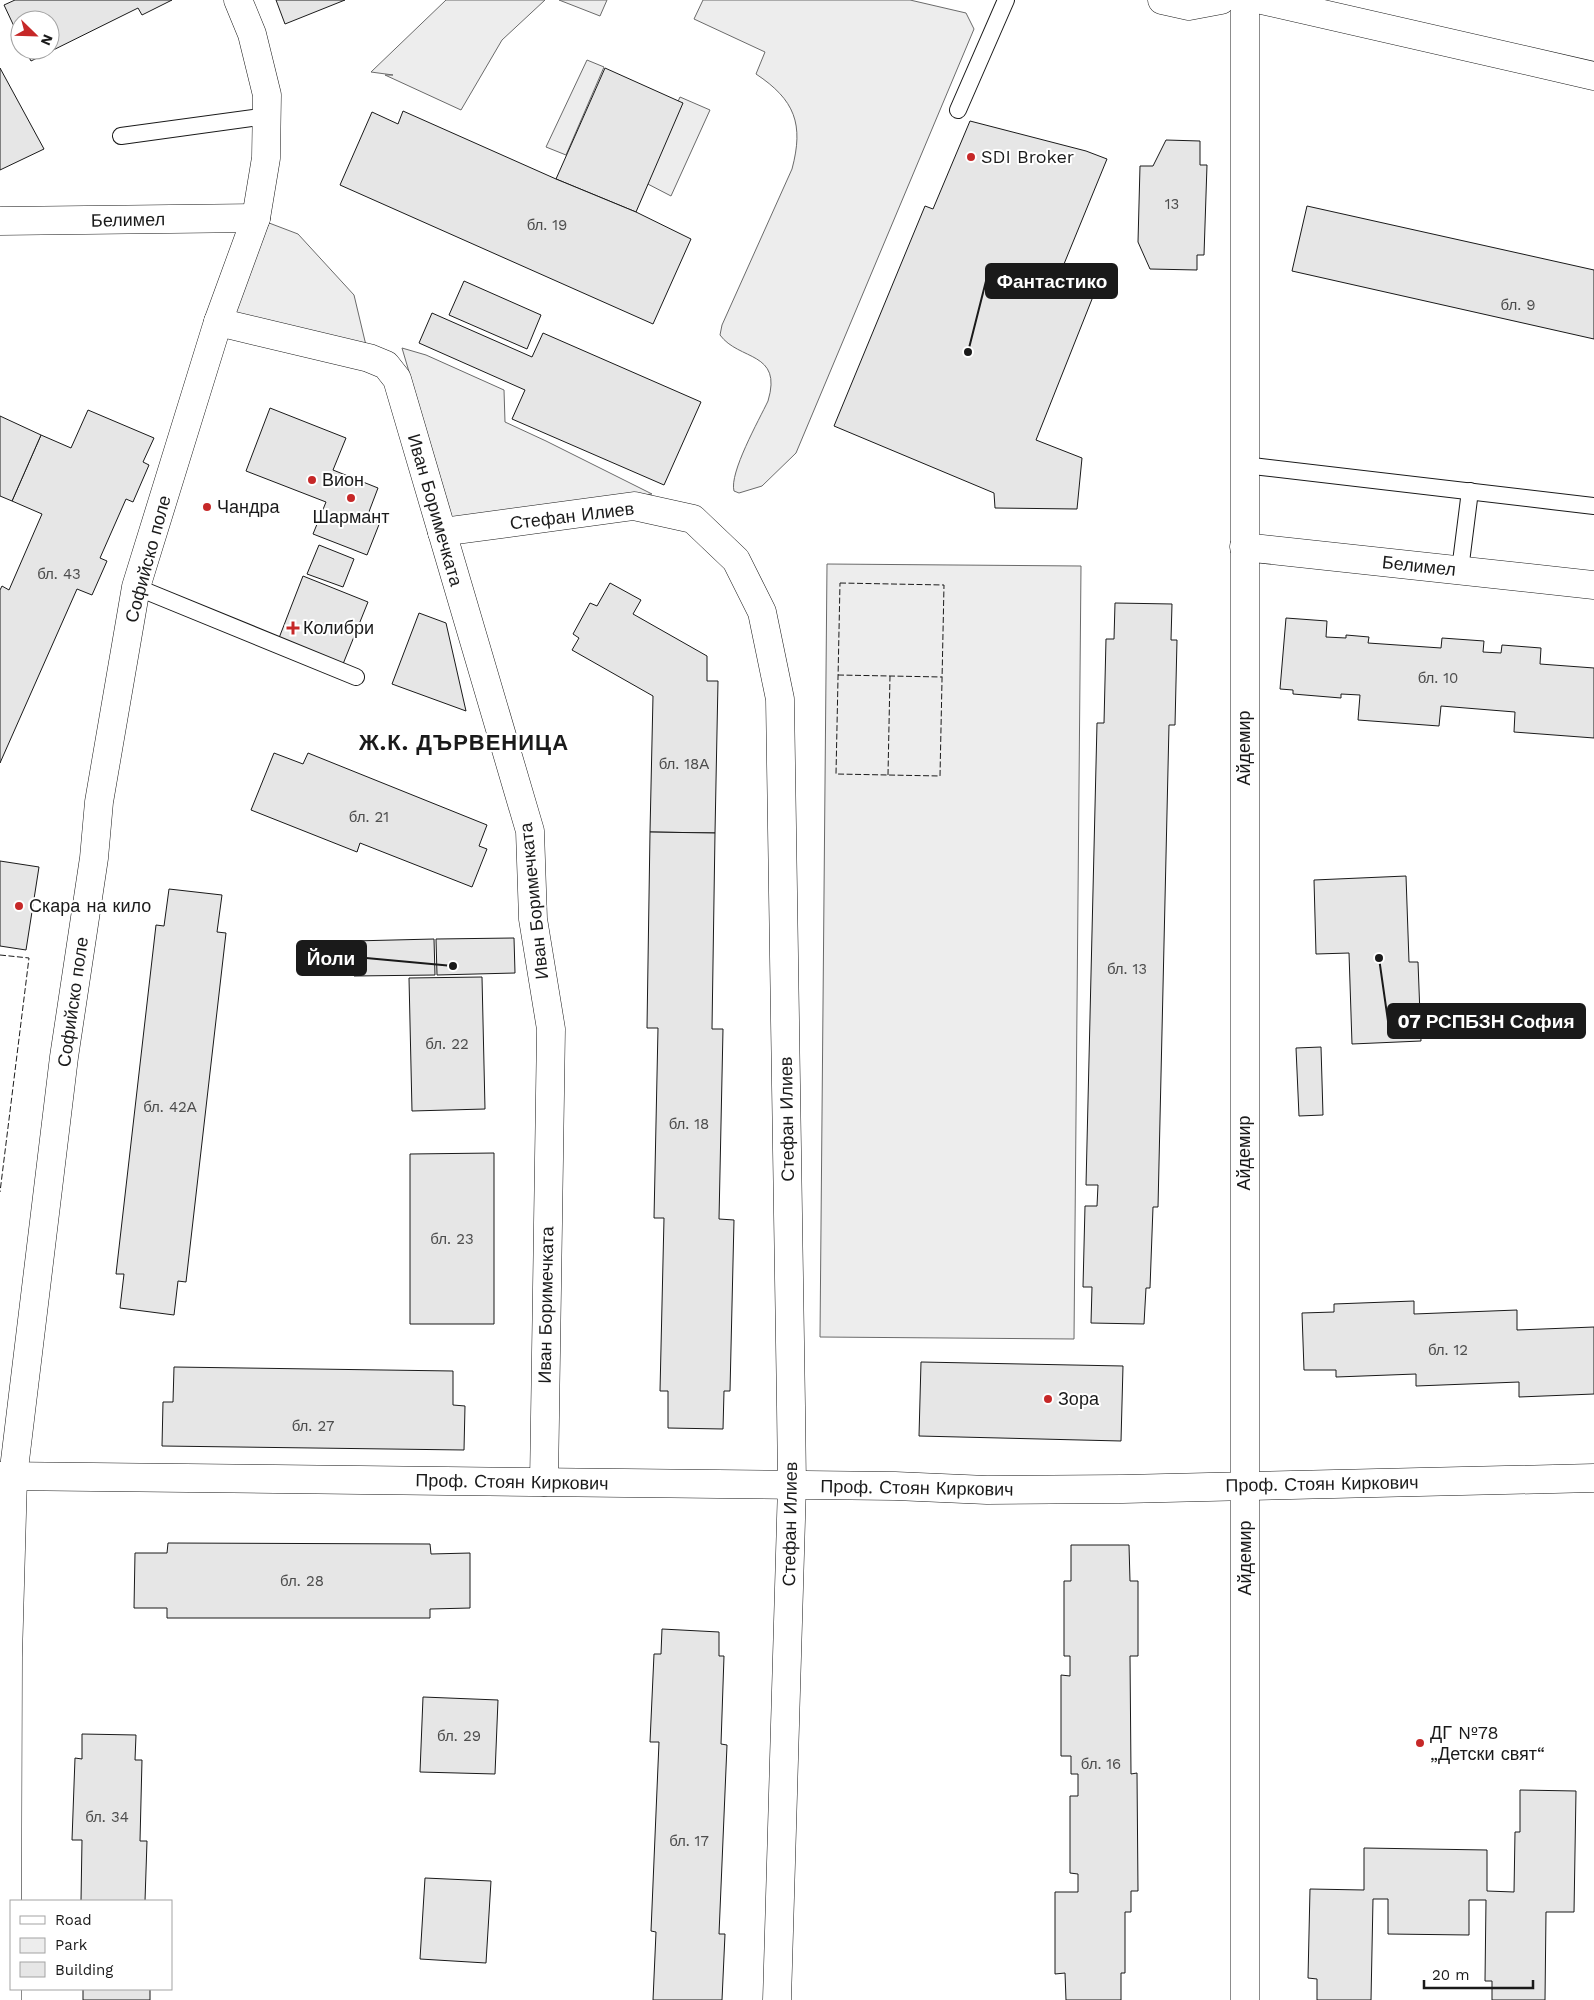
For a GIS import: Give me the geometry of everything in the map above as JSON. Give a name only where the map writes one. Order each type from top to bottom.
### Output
[{"type":"street","name":"Софийско поле","points":[[8,2000],[6,1476],[64,1057],[94,858],[99,802],[136,588],[218,322],[256,218],[266,158],[267,95],[252,34],[238,0]]},
{"type":"street","points":[[1162,0],[1189,6],[1221,0]]},
{"type":"street","name":"Айдемир","points":[[1244,0],[1245,2000]]},
{"type":"street","points":[[1262,0],[1594,76]]},
{"type":"street","name":"Белимел","points":[[0,221],[256,218]]},
{"type":"street","name":"Иван Боримечката","points":[[218,322],[368,358],[386,365],[397,379],[530,831],[534,919],[551,1029],[544,1482]]},
{"type":"street","name":"Стефан Илиев","points":[[442,532],[634,506],[693,519],[736,560],[762,612],[780,699],[792,1485],[777,2000]]},
{"type":"street","name":"Белимел","points":[[1244,547],[1594,585]]},
{"type":"street","name":"Проф. Стоян Киркович","points":[[6,1476],[895,1486],[988,1490],[1594,1478]]},
{"type":"lane","points":[[958,110],[1006,0]]},
{"type":"lane","points":[[121,136],[267,116]]},
{"type":"lane","points":[[1244,466],[1594,506]]},
{"type":"lane","points":[[1460,570],[1470,491]]},
{"type":"lane","points":[[136,588],[356,677]]},
{"type":"green space","points":[[446,0],[545,0],[502,40],[461,110],[385,75],[393,75],[371,72]]},
{"type":"green space","points":[[559,0],[607,0],[600,16]]},
{"type":"green space","points":[[703,0],[910,0],[966,13],[974,29],[796,453],[762,486],[739,493],[734,491],[736,472],[746,446],[768,401],[771,385],[770,373],[757,359],[728,343],[720,335],[722,325],[792,169],[797,139],[793,114],[788,104],[780,93],[756,74],[765,52],[694,19]]},
{"type":"green space","points":[[587,60],[604,67],[566,155],[546,147]]},
{"type":"green space","points":[[680,97],[710,110],[671,196],[642,181]]},
{"type":"green space","points":[[256,218],[298,234],[354,295],[369,358],[221,322]]},
{"type":"green space","points":[[402,348],[426,355],[504,390],[505,422],[652,494],[452,518]]},
{"type":"green space","points":[[827,564],[1081,566],[1074,1339],[820,1337]]},
{"type":"building","points":[[15,0],[172,0],[142,15],[138,8],[60,47],[60,10],[10,10],[10,18],[4,5]]},
{"type":"building","points":[[276,0],[345,0],[285,24]]},
{"type":"building","points":[[0,68],[44,149],[0,170]]},
{"type":"building","points":[[605,68],[683,103],[636,212],[556,179]]},
{"type":"building","points":[[403,111],[556,179],[636,212],[691,239],[653,324],[340,185],[372,112],[398,124]]},
{"type":"building","points":[[970,121],[1086,151],[1107,159],[1064,264],[1100,279],[1036,440],[1082,458],[1077,509],[995,508],[994,493],[834,426],[925,206],[933,209]]},
{"type":"building","points":[[1166,140],[1200,141],[1200,165],[1207,165],[1204,255],[1197,255],[1197,270],[1150,269],[1138,242],[1140,166],[1153,166]]},
{"type":"building","points":[[1307,206],[1594,270],[1594,339],[1292,271]]},
{"type":"building","points":[[464,281],[541,315],[527,349],[449,315]]},
{"type":"building","points":[[432,313],[532,357],[543,333],[701,402],[664,485],[512,419],[525,390],[419,343]]},
{"type":"building","name":"Вион","points":[[270,408],[346,438],[333,470],[378,488],[367,517],[380,522],[367,555],[313,534],[326,502],[246,471]]},
{"type":"building","points":[[88,410],[154,438],[143,462],[149,465],[133,502],[126,499],[100,558],[107,561],[92,595],[77,589],[0,763],[0,590],[2,586],[9,590],[42,514],[12,501],[41,435],[71,448]]},
{"type":"building","points":[[0,416],[41,435],[12,501],[0,496]]},
{"type":"building","points":[[319,545],[354,559],[343,587],[307,574]]},
{"type":"building","points":[[303,576],[368,602],[343,664],[279,638]]},
{"type":"building","points":[[610,583],[641,600],[633,614],[707,656],[707,681],[718,681],[715,833],[650,832],[653,696],[572,650],[579,638],[573,634],[590,603],[597,606]]},
{"type":"building","points":[[1115,603],[1172,604],[1171,640],[1177,640],[1175,725],[1169,725],[1158,1207],[1153,1207],[1150,1288],[1146,1288],[1144,1324],[1091,1323],[1092,1287],[1083,1287],[1085,1206],[1097,1206],[1098,1185],[1086,1185],[1097,723],[1104,723],[1106,639],[1114,639]]},
{"type":"building","points":[[419,613],[446,623],[466,711],[392,684]]},
{"type":"building","points":[[1286,618],[1327,621],[1326,637],[1346,638],[1346,635],[1369,637],[1368,643],[1441,648],[1442,638],[1484,641],[1483,652],[1501,653],[1502,645],[1541,648],[1540,664],[1594,668],[1594,738],[1514,732],[1515,712],[1441,706],[1439,726],[1358,720],[1360,695],[1341,694],[1341,698],[1293,694],[1293,690],[1280,689]]},
{"type":"building","points":[[274,753],[303,764],[308,753],[487,825],[479,846],[487,849],[472,887],[360,843],[357,852],[251,810]]},
{"type":"building","points":[[650,832],[715,833],[712,1029],[723,1029],[719,1219],[734,1220],[730,1391],[724,1391],[723,1429],[668,1428],[668,1391],[660,1391],[664,1218],[654,1218],[658,1028],[647,1028]]},
{"type":"building","points":[[0,861],[39,867],[26,950],[0,946]]},
{"type":"building","points":[[1406,876],[1409,962],[1418,962],[1421,1041],[1352,1044],[1349,953],[1316,954],[1314,880]]},
{"type":"building","points":[[169,889],[222,895],[217,932],[226,933],[186,1282],[178,1281],[174,1315],[120,1308],[124,1274],[116,1274],[156,925],[164,926]]},
{"type":"building","points":[[514,938],[515,973],[437,975],[436,939]]},
{"type":"building","points":[[434,939],[435,975],[354,976],[353,941]]},
{"type":"building","points":[[482,977],[485,1109],[412,1111],[409,978]]},
{"type":"building","points":[[1321,1047],[1323,1115],[1299,1116],[1296,1048]]},
{"type":"building","points":[[494,1153],[494,1324],[410,1324],[410,1154]]},
{"type":"building","points":[[1414,1301],[1414,1314],[1517,1310],[1517,1330],[1594,1327],[1594,1394],[1519,1397],[1519,1382],[1416,1386],[1416,1374],[1336,1377],[1336,1370],[1304,1370],[1302,1313],[1334,1312],[1334,1304]]},
{"type":"building","points":[[921,1362],[1123,1366],[1121,1441],[919,1436]]},
{"type":"building","points":[[174,1367],[453,1371],[453,1405],[465,1406],[464,1450],[162,1446],[163,1402],[173,1402]]},
{"type":"building","points":[[168,1543],[430,1544],[431,1554],[470,1553],[470,1608],[430,1609],[430,1618],[167,1618],[167,1608],[134,1608],[135,1553],[167,1553]]},
{"type":"building","points":[[1071,1545],[1129,1545],[1130,1581],[1138,1581],[1138,1656],[1130,1656],[1131,1774],[1137,1773],[1138,1891],[1131,1891],[1131,1912],[1125,1912],[1125,1973],[1121,1973],[1121,2000],[1066,2000],[1065,1973],[1055,1974],[1055,1892],[1078,1892],[1078,1874],[1070,1873],[1070,1796],[1078,1796],[1078,1774],[1071,1774],[1071,1756],[1061,1756],[1061,1675],[1070,1676],[1070,1656],[1064,1656],[1064,1581],[1071,1581]]},
{"type":"building","points":[[662,1629],[719,1632],[719,1656],[724,1656],[721,1744],[727,1745],[719,1934],[725,1934],[722,2000],[653,2000],[656,1932],[651,1931],[659,1742],[650,1742],[654,1654],[661,1654]]},
{"type":"building","points":[[423,1697],[498,1700],[495,1774],[420,1772]]},
{"type":"building","points":[[82,1734],[136,1735],[135,1760],[142,1760],[140,1841],[147,1841],[145,1900],[81,1900],[82,1840],[72,1840],[75,1758],[82,1759]]},
{"type":"building","points":[[1520,1790],[1576,1791],[1574,1912],[1546,1912],[1545,2000],[1492,2000],[1492,1981],[1485,1981],[1486,1900],[1469,1900],[1469,1935],[1388,1934],[1388,1899],[1373,1899],[1371,2000],[1317,2000],[1317,1979],[1308,1978],[1310,1889],[1364,1890],[1364,1848],[1487,1850],[1487,1891],[1514,1892],[1515,1832],[1520,1832]]},
{"type":"building","points":[[425,1878],[491,1881],[486,1963],[420,1959]]},
{"type":"building","points":[[83,1990],[150,1990],[150,2000],[83,2000]]},
{"type":"fence","points":[[840,583],[944,585],[940,776],[836,774],[840,583]]},
{"type":"fence","points":[[838,675],[942,677]]},
{"type":"fence","points":[[888,775],[890,676]]},
{"type":"fence","points":[[0,955],[29,958],[0,1192]]},
{"type":"place","name":"SDI Broker","points":[[971,157]]},
{"type":"place","name":"Фантастико","points":[[968,352]]},
{"type":"place","name":"Вион","points":[[312,480]]},
{"type":"place","name":"Шармант","points":[[351,498]]},
{"type":"place","name":"Чандра","points":[[207,507]]},
{"type":"place","name":"Колибри","points":[[293,628]]},
{"type":"place","name":"Скара на кило","points":[[19,906]]},
{"type":"place","name":"07 РСПБЗН София","points":[[1379,958]]},
{"type":"place","name":"Йоли","points":[[453,966]]},
{"type":"place","name":"Зора","points":[[1048,1399]]},
{"type":"place","name":"ДГ №78 „Детски свят“","points":[[1420,1743]]},
{"type":"district","name":"Ж.К. ДЪРВЕНИЦА","points":[[464,742]]}]
